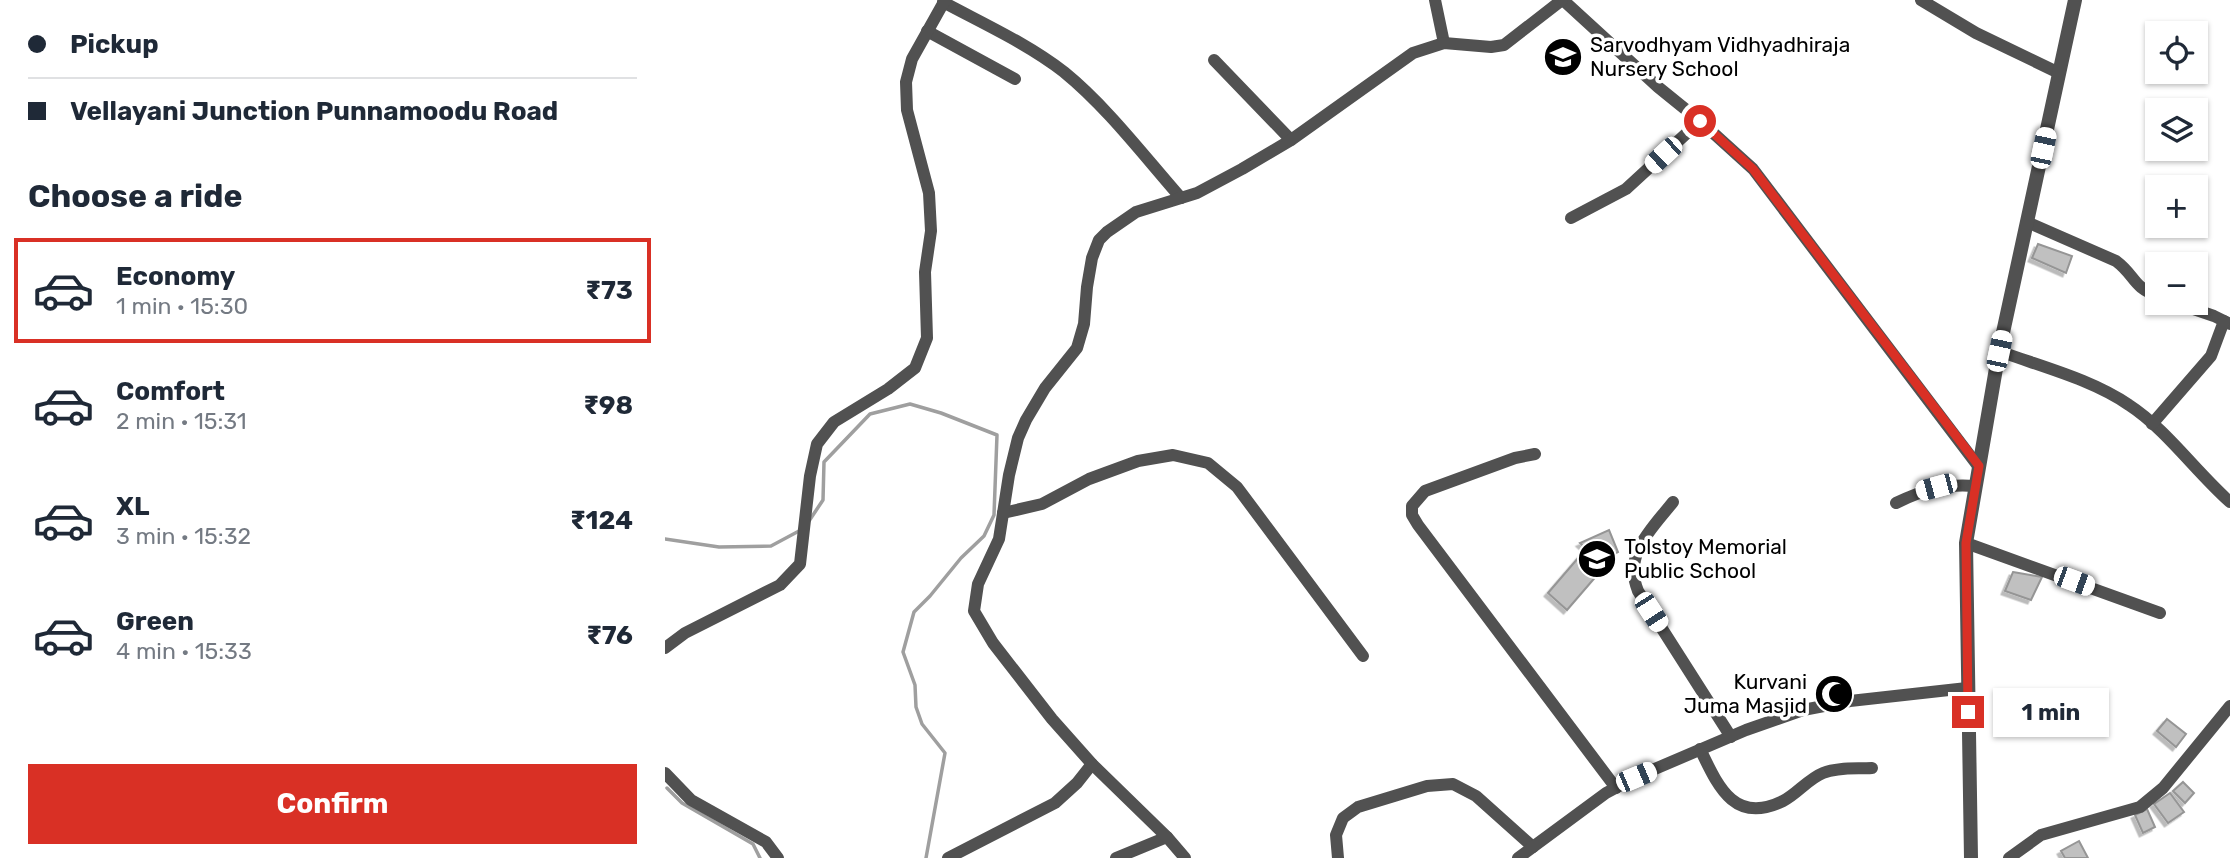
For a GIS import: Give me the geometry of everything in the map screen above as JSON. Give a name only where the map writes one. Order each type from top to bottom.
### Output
[{"type":"street","points":[[1435,0],[1444,43]]},
{"type":"street","points":[[1185,858],[1052,719],[993,643],[974,611],[978,584],[999,539],[1018,438],[1045,388],[1077,348],[1084,324],[1092,258],[1099,240],[1136,212],[1197,192],[1291,140],[1413,53],[1444,43],[1491,47],[1504,45],[1562,0],[1658,88],[1700,121],[1753,169],[1979,466]]},
{"type":"street","points":[[1921,0],[1976,33],[2059,73]]},
{"type":"street","points":[[1971,858],[1966,543],[1999,351],[2075,0]]},
{"type":"street","points":[[665,648],[685,633],[781,585],[800,564],[810,476],[817,444],[834,422],[888,389],[915,368],[927,338],[925,272],[931,231],[929,193],[907,110],[906,82],[912,59],[944,1],[1062,71],[1086,92],[1181,198]]},
{"type":"street","points":[[927,31],[1015,79]]},
{"type":"street","points":[[1214,60],[1291,140]]},
{"type":"street","points":[[1571,218],[1626,189],[1700,121]]},
{"type":"street","points":[[2027,222],[2116,261],[2145,292]]},
{"type":"street","points":[[2153,424],[2211,356],[2227,322],[2208,315]]},
{"type":"street","points":[[1999,351],[2098,388],[2129,405],[2153,424],[2206,481],[2230,502]]},
{"type":"street","points":[[1535,454],[1515,458],[1425,491],[1412,506],[1412,515],[1616,788]]},
{"type":"street","points":[[1003,513],[1042,503],[1089,480],[1138,461],[1173,455],[1208,463],[1237,487],[1363,656]]},
{"type":"street","points":[[1896,503],[1920,491],[1936,487],[1975,486]]},
{"type":"street","points":[[1673,502],[1635,554],[1633,579],[1638,592],[1731,737]]},
{"type":"street","points":[[1966,543],[2160,613]]},
{"type":"street","points":[[1518,858],[1616,788],[1731,737],[1803,710],[1850,701],[1967,688]]},
{"type":"street","points":[[2009,858],[2041,835],[2140,807],[2163,788],[2230,706]]},
{"type":"street","points":[[1700,750],[1723,793],[1749,808],[1783,801],[1819,775],[1833,770],[1872,768]]},
{"type":"street","points":[[949,858],[1055,803],[1093,764]]},
{"type":"street","points":[[665,773],[691,800],[766,842],[778,858]]},
{"type":"street","points":[[1338,858],[1336,835],[1343,818],[1358,807],[1427,786],[1453,784],[1476,796],[1533,847]]},
{"type":"street","points":[[1116,858],[1167,837]]},
{"type":"building","points":[[2038,244],[2072,256],[2066,273],[2032,258]]},
{"type":"building","points":[[1609,530],[1618,552],[1607,558],[1605,544],[1591,553],[1580,543]]},
{"type":"building","points":[[1585,550],[1604,567],[1567,610],[1548,593]]},
{"type":"building","points":[[2013,572],[2042,577],[2031,600],[2005,591]]},
{"type":"building","name":"Kurvani Juma Masjid","points":[[1839,684],[1846,692],[1832,702],[1823,696]]},
{"type":"building","points":[[2167,719],[2186,734],[2176,747],[2157,731]]},
{"type":"building","points":[[2183,782],[2194,793],[2185,803],[2173,791]]},
{"type":"building","points":[[2170,793],[2184,812],[2168,823],[2154,804]]},
{"type":"building","points":[[2147,809],[2155,827],[2143,833],[2135,815]]},
{"type":"building","points":[[2079,841],[2088,858],[2065,858],[2061,851]]},
{"type":"waterway","points":[[809,521],[823,500],[824,462],[870,414],[910,404],[997,435],[994,515],[984,536],[914,612],[903,652],[915,685],[916,707],[922,724],[945,753],[926,858]]},
{"type":"waterway","points":[[665,539],[719,547],[771,546],[799,531]]},
{"type":"waterway","points":[[667,788],[682,803],[753,844],[760,858]]},
{"type":"place","name":"Sarvodhyam Vidhyadhiraja Nursery School","points":[[1563,57]]},
{"type":"place","name":"Tolstoy Memorial Public School","points":[[1597,559]]},
{"type":"place","name":"Kurvani Juma Masjid","points":[[1834,694]]},
{"type":"route","points":[[1700,121],[1753,169],[1979,466],[1966,543],[1968,712]]}]
